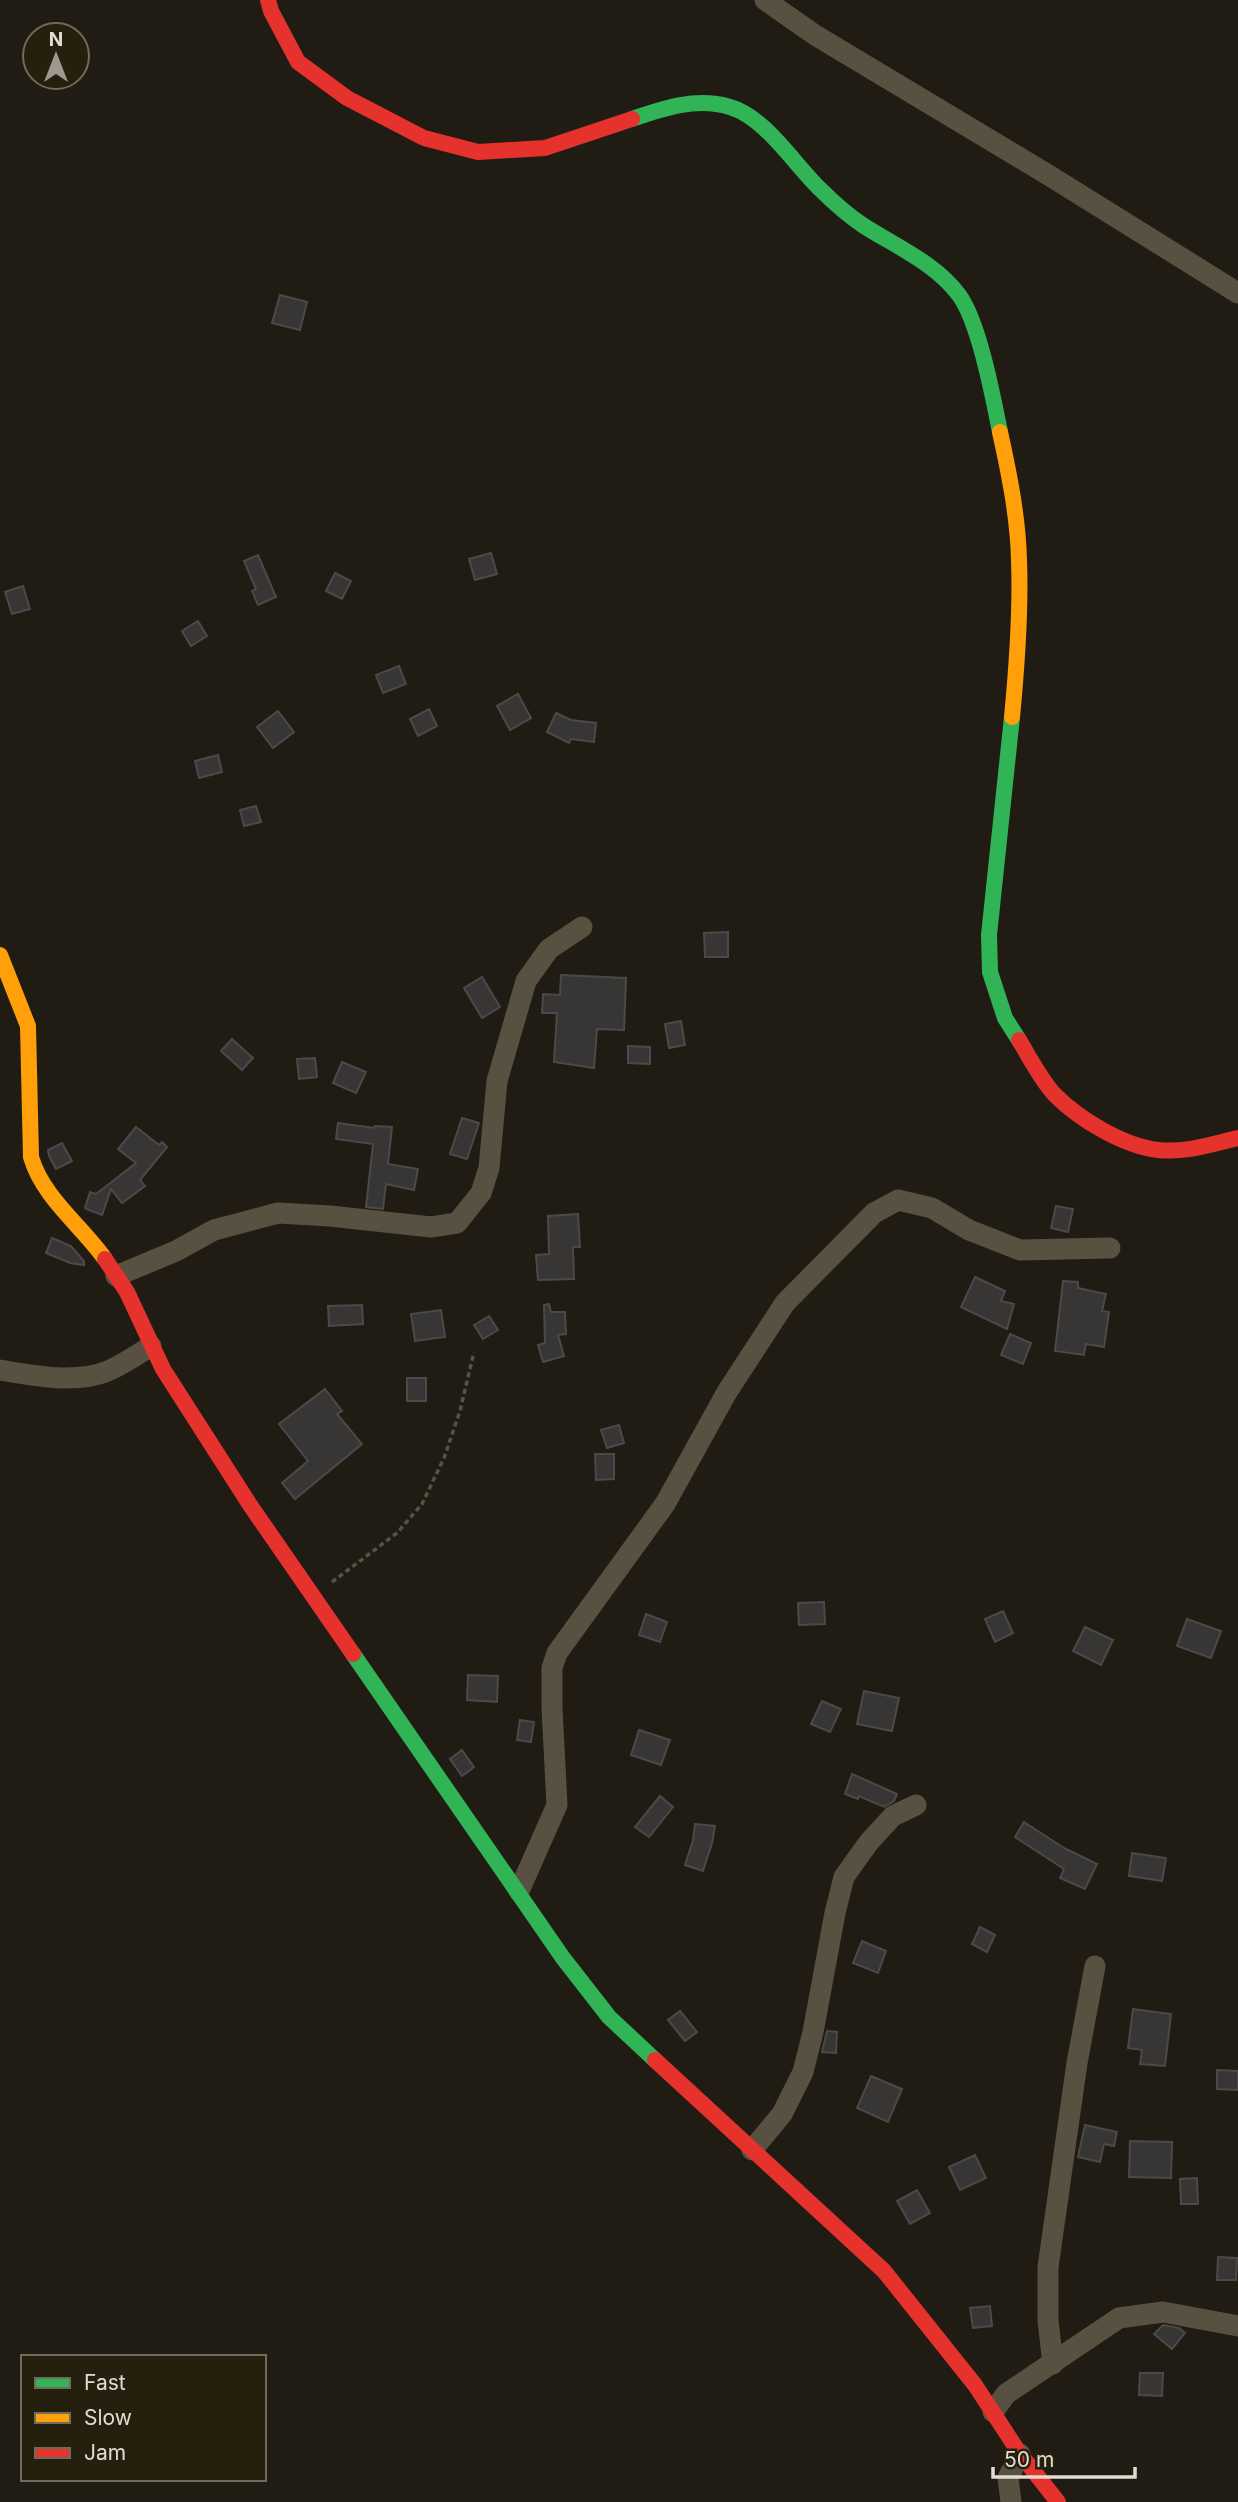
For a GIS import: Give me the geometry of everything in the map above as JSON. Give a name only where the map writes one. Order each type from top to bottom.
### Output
[{"type":"street","points":[[268,0],[298,62],[347,98],[424,138],[478,152],[545,148],[669,106],[698,102],[732,107],[758,122],[820,189],[862,225],[941,275],[960,296],[973,324],[993,399],[1008,470],[1019,558],[1017,659],[989,935],[990,972],[1004,1018],[1053,1093],[1079,1115],[1120,1139],[1158,1150],[1198,1148],[1238,1138]]},
{"type":"street","points":[[765,0],[815,36],[1038,168],[1238,293]]},
{"type":"street","points":[[116,1276],[176,1251],[214,1230],[278,1213],[431,1227],[457,1223],[481,1193],[489,1168],[496,1081],[526,981],[550,949],[582,926]]},
{"type":"street","points":[[0,955],[29,1035],[31,1157],[34,1171],[45,1188],[102,1254],[127,1292],[163,1369],[250,1505],[564,1958],[609,2017],[692,2097],[884,2271],[975,2385],[1020,2454],[1058,2502]]},
{"type":"street","points":[[519,1891],[557,1805],[552,1668],[557,1653],[665,1504],[727,1392],[785,1303],[874,1213],[898,1200],[932,1208],[969,1230],[1020,1250],[1110,1248]]},
{"type":"street","points":[[0,1370],[34,1376],[81,1377],[107,1372],[151,1346]]},
{"type":"street","points":[[752,2150],[782,2114],[803,2072],[844,1877],[869,1842],[893,1816],[916,1805]]},
{"type":"street","points":[[1053,2364],[1048,2321],[1048,2267],[1068,2143],[1077,2063],[1095,1966]]},
{"type":"street","points":[[993,2412],[1006,2394],[1119,2318],[1163,2312],[1238,2326]]},
{"type":"street","points":[[1011,2502],[1008,2478],[1020,2454]]},
{"type":"path","points":[[313,1596],[397,1533],[422,1504],[444,1458],[460,1411],[474,1352]]},
{"type":"building","points":[[280,295],[307,302],[300,330],[272,323]]},
{"type":"building","points":[[491,553],[497,574],[475,580],[469,559]]},
{"type":"building","points":[[258,555],[276,597],[258,605],[252,591],[256,589],[244,561]]},
{"type":"building","points":[[335,573],[351,581],[342,599],[326,591]]},
{"type":"building","points":[[23,586],[30,609],[12,614],[5,592]]},
{"type":"building","points":[[198,621],[207,636],[191,646],[182,631]]},
{"type":"building","points":[[399,666],[406,684],[383,693],[376,675]]},
{"type":"building","points":[[518,694],[531,718],[510,730],[497,706]]},
{"type":"building","points":[[429,709],[437,726],[418,736],[410,719]]},
{"type":"building","points":[[278,711],[294,732],[273,748],[257,727]]},
{"type":"building","points":[[556,713],[571,720],[596,723],[594,742],[571,739],[569,743],[547,732]]},
{"type":"building","points":[[218,755],[222,772],[199,778],[195,761]]},
{"type":"building","points":[[256,806],[261,822],[244,826],[240,810]]},
{"type":"building","points":[[728,932],[728,957],[705,957],[704,933]]},
{"type":"building","points":[[561,975],[626,978],[624,1030],[597,1029],[594,1068],[554,1062],[557,1013],[542,1013],[543,994],[560,995]]},
{"type":"building","points":[[482,977],[500,1007],[482,1018],[464,988]]},
{"type":"building","points":[[681,1021],[685,1045],[669,1048],[665,1024]]},
{"type":"building","points":[[232,1039],[253,1058],[242,1070],[221,1051]]},
{"type":"building","points":[[628,1046],[650,1047],[650,1064],[628,1063]]},
{"type":"building","points":[[315,1058],[317,1077],[299,1079],[297,1059]]},
{"type":"building","points":[[342,1062],[366,1072],[356,1093],[333,1083]]},
{"type":"building","points":[[462,1118],[479,1123],[467,1159],[450,1154]]},
{"type":"building","points":[[338,1123],[374,1128],[392,1127],[388,1164],[418,1169],[414,1190],[386,1184],[383,1209],[366,1207],[373,1144],[336,1139]]},
{"type":"building","points":[[136,1127],[159,1145],[162,1142],[167,1147],[140,1180],[145,1186],[122,1203],[111,1189],[102,1215],[86,1209],[90,1192],[96,1194],[136,1163],[118,1149]]},
{"type":"building","points":[[62,1143],[72,1161],[56,1169],[48,1150]]},
{"type":"building","points":[[1056,1206],[1073,1209],[1068,1232],[1051,1228]]},
{"type":"building","points":[[578,1214],[580,1247],[573,1247],[574,1279],[538,1280],[536,1255],[549,1254],[548,1216]]},
{"type":"building","points":[[52,1238],[71,1246],[84,1261],[84,1265],[70,1263],[46,1253]]},
{"type":"building","points":[[975,1277],[1005,1291],[1001,1301],[1014,1304],[1007,1329],[961,1307]]},
{"type":"building","points":[[1063,1281],[1078,1282],[1078,1288],[1106,1294],[1102,1311],[1109,1312],[1104,1347],[1086,1344],[1084,1355],[1055,1351]]},
{"type":"building","points":[[549,1304],[551,1312],[565,1312],[566,1334],[558,1335],[564,1356],[543,1362],[538,1345],[545,1343],[544,1305]]},
{"type":"building","points":[[362,1305],[363,1324],[329,1326],[328,1306]]},
{"type":"building","points":[[441,1310],[445,1337],[415,1341],[411,1314]]},
{"type":"building","points":[[489,1316],[498,1330],[483,1339],[474,1325]]},
{"type":"building","points":[[1010,1334],[1031,1343],[1023,1364],[1001,1355]]},
{"type":"building","points":[[407,1378],[426,1378],[426,1401],[407,1401]]},
{"type":"building","points":[[325,1389],[342,1411],[337,1414],[362,1444],[295,1499],[282,1483],[308,1461],[279,1424]]},
{"type":"building","points":[[619,1425],[624,1443],[607,1448],[601,1430]]},
{"type":"building","points":[[595,1454],[614,1454],[614,1479],[596,1480]]},
{"type":"building","points":[[824,1602],[825,1624],[799,1625],[798,1603]]},
{"type":"building","points":[[1003,1611],[1013,1633],[995,1642],[985,1619]]},
{"type":"building","points":[[646,1614],[667,1622],[660,1642],[639,1635]]},
{"type":"building","points":[[1187,1619],[1221,1631],[1211,1658],[1177,1646]]},
{"type":"building","points":[[1085,1627],[1113,1640],[1101,1665],[1073,1651]]},
{"type":"building","points":[[468,1675],[498,1676],[497,1702],[467,1700]]},
{"type":"building","points":[[864,1691],[899,1698],[892,1731],[857,1724]]},
{"type":"building","points":[[822,1701],[841,1709],[830,1732],[811,1724]]},
{"type":"building","points":[[520,1720],[534,1722],[531,1742],[517,1740]]},
{"type":"building","points":[[639,1730],[670,1740],[661,1765],[631,1755]]},
{"type":"building","points":[[462,1750],[474,1767],[462,1776],[450,1759]]},
{"type":"building","points":[[852,1774],[897,1794],[894,1801],[884,1807],[859,1796],[858,1799],[845,1794]]},
{"type":"building","points":[[660,1796],[673,1807],[649,1837],[635,1827]]},
{"type":"building","points":[[1024,1822],[1064,1848],[1097,1864],[1085,1889],[1060,1878],[1064,1869],[1015,1837]]},
{"type":"building","points":[[695,1824],[715,1826],[703,1871],[685,1865]]},
{"type":"building","points":[[1132,1853],[1166,1858],[1162,1881],[1129,1876]]},
{"type":"building","points":[[980,1927],[995,1935],[987,1952],[972,1944]]},
{"type":"building","points":[[862,1941],[886,1951],[878,1973],[853,1963]]},
{"type":"building","points":[[1133,2009],[1171,2014],[1165,2066],[1140,2064],[1142,2050],[1128,2048]]},
{"type":"building","points":[[680,2011],[697,2032],[685,2041],[668,2020]]},
{"type":"building","points":[[827,2031],[837,2032],[836,2053],[822,2052]]},
{"type":"building","points":[[1217,2070],[1238,2071],[1238,2090],[1217,2089]]},
{"type":"building","points":[[871,2076],[902,2089],[888,2122],[857,2108]]},
{"type":"building","points":[[1085,2125],[1117,2132],[1114,2146],[1104,2144],[1100,2162],[1078,2157]]},
{"type":"building","points":[[1130,2141],[1172,2142],[1171,2178],[1129,2177]]},
{"type":"building","points":[[975,2155],[986,2178],[960,2190],[949,2167]]},
{"type":"building","points":[[1197,2178],[1198,2204],[1181,2204],[1180,2179]]},
{"type":"building","points":[[917,2190],[930,2213],[910,2224],[897,2201]]},
{"type":"building","points":[[1218,2257],[1237,2258],[1236,2280],[1217,2280]]},
{"type":"building","points":[[990,2306],[992,2326],[973,2328],[970,2308]]},
{"type":"building","points":[[1163,2325],[1179,2328],[1185,2333],[1172,2349],[1154,2334]]},
{"type":"building","points":[[1140,2373],[1163,2373],[1162,2396],[1139,2395]]},
{"type":"traffic: fast","points":[[632,119],[668,108],[705,103],[743,112],[767,131],[810,179],[847,213],[939,274],[959,295],[973,323],[1000,432]]},
{"type":"traffic: fast","points":[[1012,717],[989,935],[990,972],[1005,1018],[1019,1040]]},
{"type":"traffic: fast","points":[[353,1654],[563,1958],[609,2017],[655,2060]]},
{"type":"traffic: slow","points":[[1000,432],[1015,511],[1019,560],[1018,638],[1012,717]]},
{"type":"traffic: slow","points":[[0,955],[28,1026],[31,1157],[53,1198],[105,1259]]},
{"type":"traffic: jam","points":[[268,0],[298,62],[347,98],[424,138],[478,152],[545,148],[632,119]]},
{"type":"traffic: jam","points":[[1019,1040],[1040,1076],[1055,1095],[1089,1122],[1116,1137],[1145,1147],[1168,1151],[1238,1138]]},
{"type":"traffic: jam","points":[[105,1259],[127,1292],[163,1369],[250,1505],[353,1654]]},
{"type":"traffic: jam","points":[[655,2060],[884,2271],[975,2385],[1020,2454],[1058,2502]]}]
